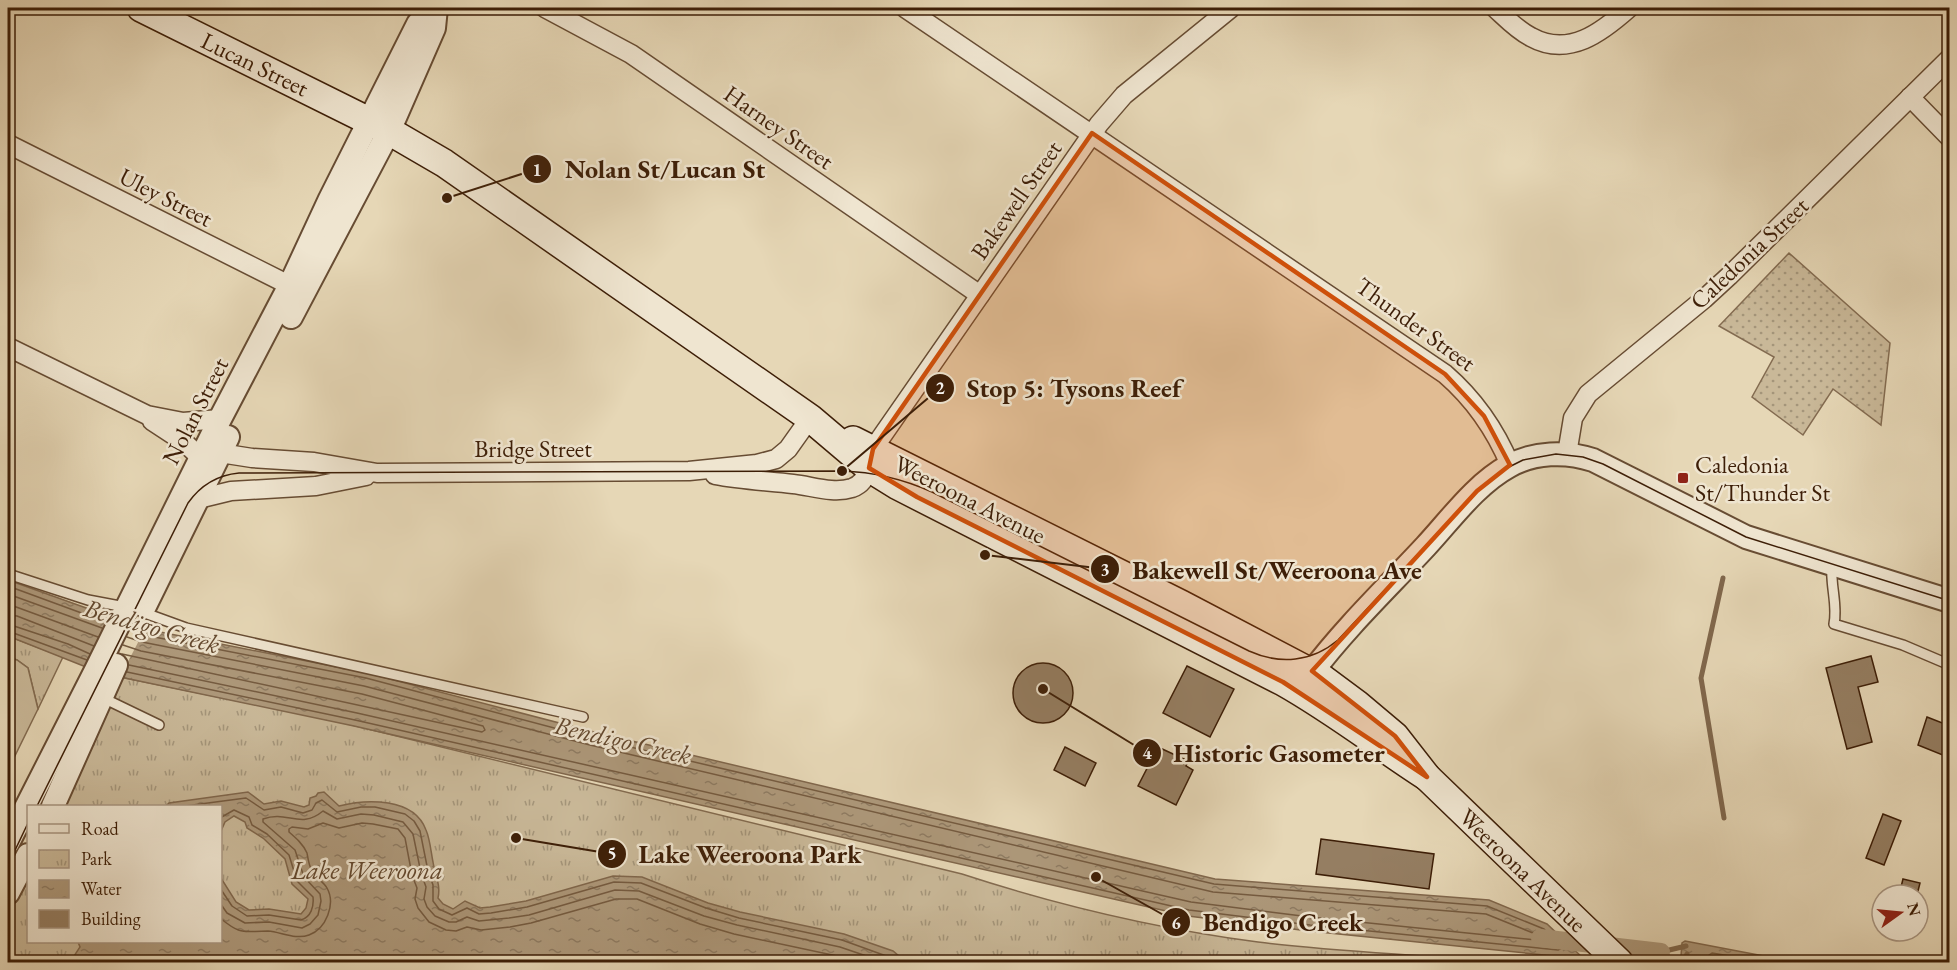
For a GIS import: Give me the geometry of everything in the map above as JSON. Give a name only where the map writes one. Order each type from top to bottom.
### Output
[{"type":"main road","name":"Lucan Street","points":[[141,8],[379,126]]},
{"type":"main road","name":"Weeroona Avenue","points":[[379,126],[464,176],[871,459],[917,497],[1306,682],[1379,746],[1427,777],[1619,963]]},
{"type":"street","name":"Nolan Street","points":[[30,805],[94,693],[209,453],[254,384],[297,289],[379,126],[434,28],[435,8]]},
{"type":"street","name":"Harney Street","points":[[545,8],[631,54],[980,295]]},
{"type":"street","name":"Thunder Street","points":[[905,8],[1445,374],[1464,391],[1484,416],[1494,430],[1510,465]]},
{"type":"street","name":"Bakewell Street","points":[[871,459],[980,295],[1092,133],[1124,95],[1231,8]]},
{"type":"street","points":[[1495,8],[1531,37],[1554,44],[1571,44],[1588,39],[1629,8]]},
{"type":"street","name":"Caledonia Street","points":[[1567,454],[1573,418],[1588,394],[1704,299],[1950,58]]},
{"type":"street","points":[[1910,97],[1950,138]]},
{"type":"street","name":"Uley Street","points":[[8,144],[297,289]]},
{"type":"street","name":"Nolan Street","points":[[131,616],[198,499],[220,419],[297,289]]},
{"type":"street","points":[[8,347],[130,408],[177,437],[209,453]]},
{"type":"street","points":[[130,408],[164,420],[183,422],[220,419]]},
{"type":"street","name":"Bridge Street","points":[[209,453],[314,462],[377,473],[689,471],[770,461],[788,449],[810,417]]},
{"type":"street","points":[[1306,682],[1338,640],[1477,491],[1510,465],[1534,457],[1567,454],[1583,456],[1746,537],[1950,601]]},
{"type":"street","name":"Bridge Street","points":[[689,471],[754,482],[840,490],[863,481],[871,459]]},
{"type":"street","name":"Bridge Street","points":[[198,499],[231,490],[316,486],[377,473]]},
{"type":"street","name":"Nolan Street","points":[[54,805],[73,764],[94,693]]},
{"type":"street","name":"Nolan Street","points":[[8,843],[27,810]]},
{"type":"street","points":[[8,893],[27,857]]},
{"type":"lane","points":[[1832,565],[1831,584],[1836,613],[1834,624],[1902,645],[1950,665]]},
{"type":"lane","points":[[8,574],[131,616],[583,717]]},
{"type":"lane","points":[[94,693],[159,725]]},
{"type":"highlighted area","points":[[1092,133],[1445,374],[1484,416],[1510,465],[1477,491],[1312,671],[1395,736],[1427,777],[1283,682],[917,497],[869,468],[873,449]]},
{"type":"green space","points":[[1789,253],[1890,343],[1881,425],[1833,389],[1803,435],[1752,397],[1774,357],[1719,326]]},
{"type":"green space","points":[[8,636],[63,657],[38,709],[28,668],[8,657]]},
{"type":"green space","points":[[8,657],[28,668],[38,709],[8,770]]},
{"type":"green space","points":[[120,677],[331,720],[962,874],[1071,906],[1146,923],[1258,942],[1498,962],[8,962],[8,912],[27,871],[27,943],[222,943],[222,805],[58,805]]},
{"type":"water","points":[[8,580],[145,629],[367,673],[594,732],[1215,879],[1489,900],[1547,924],[1584,959],[1309,931],[1188,916],[354,726],[120,677],[86,667],[8,636]]},
{"type":"water","name":"Lake Weeroona","points":[[248,792],[264,804],[281,801],[304,807],[309,805],[310,798],[324,792],[339,806],[362,802],[388,803],[411,811],[420,819],[429,841],[438,884],[438,898],[443,904],[453,909],[465,901],[480,908],[490,907],[526,901],[613,876],[642,877],[708,903],[844,934],[893,951],[906,962],[76,962],[74,956],[80,947],[78,943],[222,943],[222,880],[236,902],[249,910],[269,909],[301,914],[306,908],[308,899],[292,884],[285,859],[263,838],[247,828],[245,822],[234,816],[225,822],[222,829],[222,805],[167,805]]},
{"type":"water","points":[[1685,941],[1769,957],[1776,959],[1776,962],[1727,962],[1683,958],[1681,956],[1682,943]]},
{"type":"pier","points":[[111,617],[145,629],[120,677],[86,667]]},
{"type":"building","points":[[1871,656],[1878,682],[1858,687],[1872,742],[1847,749],[1826,668]]},
{"type":"building","points":[[1037,663],[1049,663],[1060,668],[1068,676],[1073,693],[1071,705],[1060,718],[1049,723],[1037,723],[1026,718],[1018,710],[1013,699],[1013,687],[1018,676],[1026,668]]},
{"type":"building","points":[[1187,666],[1234,689],[1210,737],[1163,713]]},
{"type":"building","points":[[1927,717],[1950,726],[1950,758],[1918,745]]},
{"type":"building","points":[[1065,747],[1096,763],[1085,786],[1054,770]]},
{"type":"building","points":[[1158,747],[1188,761],[1186,766],[1193,770],[1176,805],[1138,786]]},
{"type":"building","points":[[1883,814],[1901,821],[1884,865],[1866,858]]},
{"type":"building","points":[[1321,839],[1434,854],[1429,889],[1316,874]]},
{"type":"building","points":[[1903,879],[1920,883],[1902,883]]},
{"type":"waterway","points":[[1723,578],[1701,678],[1724,818]]},
{"type":"waterway","name":"Bendigo Creek","points":[[1540,938],[1661,952]]},
{"type":"waterway","name":"Bendigo Creek","points":[[1661,952],[1686,946]]},
{"type":"waterway","name":"Bendigo Creek","points":[[1661,952],[1672,959],[1684,961],[1687,954]]},
{"type":"tram line","points":[[37,805],[188,503],[210,482],[239,473],[842,471],[877,475],[910,483],[932,492],[1249,651],[1272,658],[1295,659],[1317,653],[1338,640],[1477,491],[1501,471],[1523,460],[1556,454],[1583,457],[1603,464],[1746,537],[1950,601]]},
{"type":"tram line","points":[[8,865],[27,825]]},
{"type":"place","name":"Nolan St/Lucan St","points":[[447,198]]},
{"type":"place","name":"Stop 5: Tysons Reef","points":[[842,471]]},
{"type":"place","name":"Caledonia St/Thunder St","points":[[1683,478]]},
{"type":"place","name":"Bakewell St/Weeroona Ave","points":[[985,555]]},
{"type":"place","name":"Historic Gasometer","points":[[1043,689]]},
{"type":"place","name":"Lake Weeroona Park","points":[[516,838]]},
{"type":"place","name":"Bendigo Creek","points":[[1096,877]]}]
